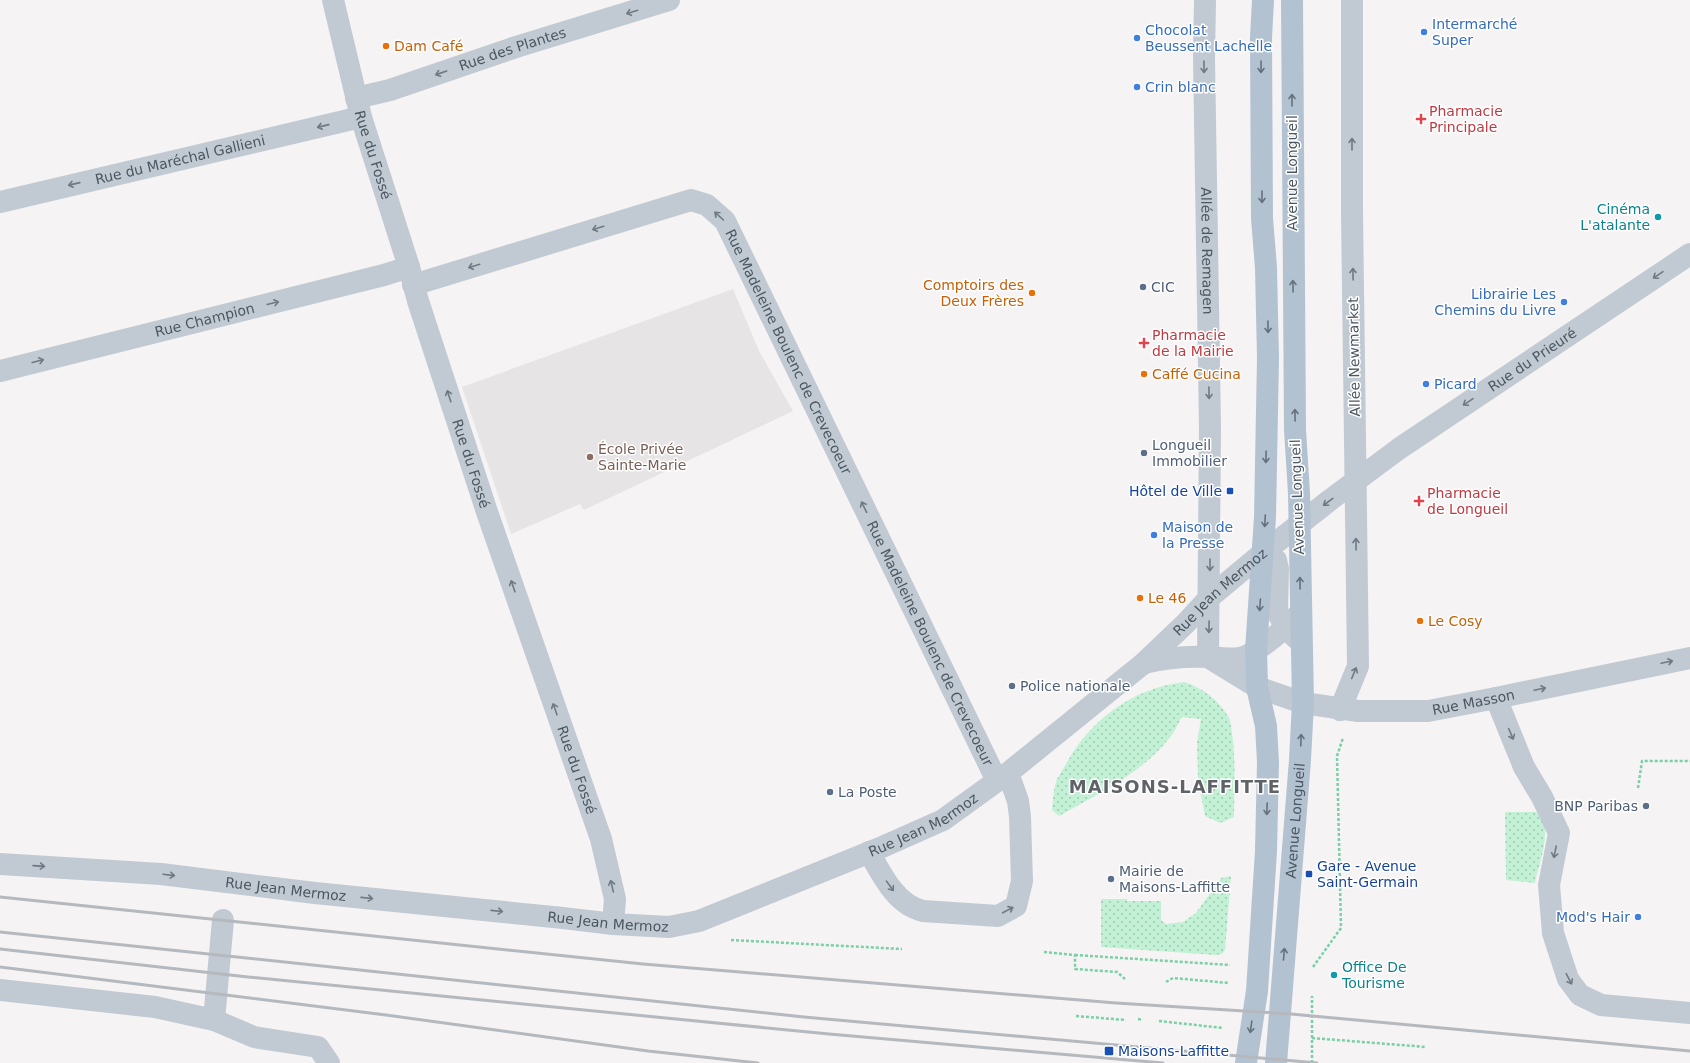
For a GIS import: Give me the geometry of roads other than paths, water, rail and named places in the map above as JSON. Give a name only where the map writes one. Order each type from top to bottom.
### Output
[{"type":"main road","name":"Avenue Longueil","points":[[1246,1063],[1257,991],[1266,851],[1268,762],[1266,726],[1257,687],[1256,650],[1264,552],[1268,358],[1266,282],[1262,218],[1261,38],[1263,0]]},
{"type":"main road","name":"Avenue Longueil","points":[[1276,1063],[1300,760],[1302,703],[1302,644],[1293,620],[1299,524],[1295,430],[1292,0]]},
{"type":"street","name":"Rue du Fossé","points":[[333,0],[352,75],[358,107],[411,276],[487,512],[600,839],[615,899],[613,924]]},
{"type":"street","name":"Rue des Plantes","points":[[358,107],[390,90],[516,47],[669,0]]},
{"type":"street","name":"Allée de Remagen","points":[[1205,0],[1204,58],[1210,428],[1210,597],[1208,657]]},
{"type":"street","name":"Allée Newmarket","points":[[1349,710],[1358,666],[1352,213],[1352,0]]},
{"type":"street","name":"Rue du Maréchal Gallieni","points":[[0,202],[358,107]]},
{"type":"street","name":"Rue Madeleine Boulenc de Crevecoeur","points":[[411,276],[691,200],[707,205],[725,221],[1003,777],[1018,801],[1022,881],[1016,906],[998,916],[913,909],[890,888],[869,852]]},
{"type":"street","name":"Rue du Prieuré","points":[[1299,524],[1400,448],[1690,254]]},
{"type":"street","name":"Rue Champion","points":[[0,371],[376,277],[411,276]]},
{"type":"street","name":"Rue Jean Mermoz","points":[[0,864],[161,874],[315,893],[613,924],[669,927],[699,921],[869,852],[943,820],[1003,777],[1144,663],[1186,623],[1210,597],[1299,524]]},
{"type":"street","points":[[1264,552],[1276,560],[1278,569],[1277,612],[1293,620]]},
{"type":"street","name":"Rue Jean Mermoz","points":[[1144,663],[1164,658],[1239,658],[1256,650],[1293,620]]},
{"type":"street","name":"Rue Masson","points":[[1208,657],[1257,687],[1302,703],[1349,710],[1428,711],[1690,658]]},
{"type":"street","points":[[1496,698],[1524,767],[1542,797],[1559,833],[1548,885],[1553,933],[1568,979],[1580,995],[1601,1005],[1690,1013]]},
{"type":"street","points":[[214,1020],[223,920]]},
{"type":"street","points":[[0,990],[155,1007],[214,1020],[254,1037],[318,1047],[329,1063]]},
{"type":"railway","points":[[0,897],[643,964],[1116,1003],[1291,1014],[1690,1051]]},
{"type":"railway","points":[[0,932],[804,1017],[1317,1063]]},
{"type":"railway","points":[[0,949],[248,977],[829,1034],[1163,1063]]},
{"type":"railway","points":[[0,967],[386,1015],[648,1051],[758,1063]]},
{"type":"place","name":"Intermarché Super","points":[[1424,32]]},
{"type":"place","name":"Chocolat Beussent Lachelle","points":[[1137,38]]},
{"type":"place","name":"Dam Café","points":[[386,46]]},
{"type":"place","name":"Crin blanc","points":[[1137,87]]},
{"type":"place","name":"Pharmacie Principale","points":[[1421,119]]},
{"type":"place","name":"Cinéma L'atalante","points":[[1658,217]]},
{"type":"place","name":"CIC","points":[[1143,287]]},
{"type":"place","name":"Comptoirs des Deux Frères","points":[[1032,293]]},
{"type":"place","name":"Librairie Les Chemins du Livre","points":[[1564,302]]},
{"type":"place","name":"Pharmacie de la Mairie","points":[[1144,343]]},
{"type":"place","name":"Caffé Cucina","points":[[1144,374]]},
{"type":"place","name":"Picard","points":[[1426,384]]},
{"type":"place","name":"Longueil Immobilier","points":[[1144,453]]},
{"type":"place","name":"École Privée Sainte-Marie","points":[[590,457]]},
{"type":"place","name":"Hôtel de Ville","points":[[1230,491]]},
{"type":"place","name":"Pharmacie de Longueil","points":[[1419,501]]},
{"type":"place","name":"Maison de la Presse","points":[[1154,535]]},
{"type":"place","name":"Le 46","points":[[1140,598]]},
{"type":"place","name":"Le Cosy","points":[[1420,621]]},
{"type":"place","name":"Police nationale","points":[[1012,686]]},
{"type":"place","name":"La Poste","points":[[830,792]]},
{"type":"place","name":"BNP Paribas","points":[[1646,806]]},
{"type":"place","name":"Gare - Avenue Saint-Germain","points":[[1309,874]]},
{"type":"place","name":"Mairie de Maisons-Laffitte","points":[[1111,879]]},
{"type":"place","name":"Mod's Hair","points":[[1638,917]]},
{"type":"place","name":"Office De Tourisme","points":[[1334,975]]},
{"type":"place","name":"Maisons-Laffitte","points":[[1109,1051]]},
{"type":"district","name":"MAISONS-LAFFITTE","points":[[1175,786]]}]
